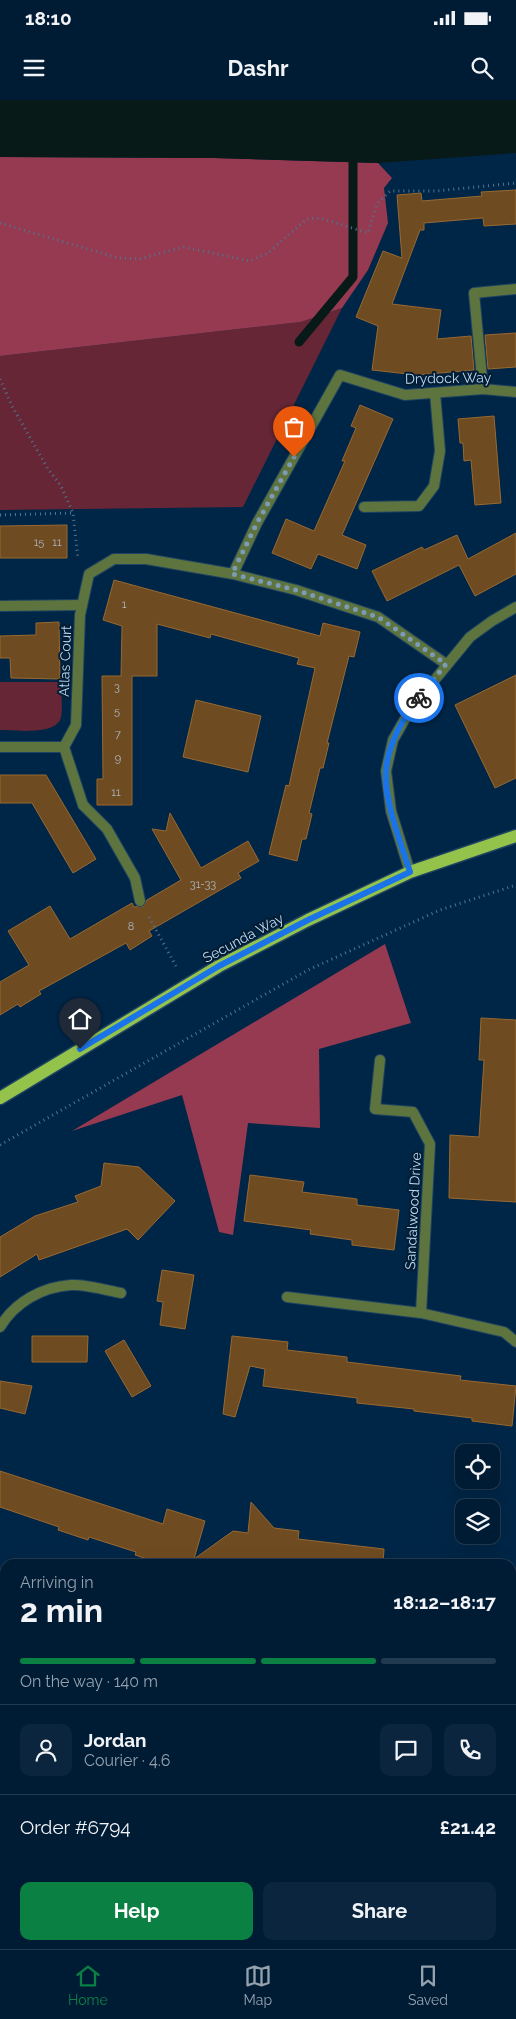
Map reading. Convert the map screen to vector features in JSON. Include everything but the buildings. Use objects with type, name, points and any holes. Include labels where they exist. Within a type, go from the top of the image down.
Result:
[{"type":"main road","name":"Secunda Way","points":[[0,1098],[219,966],[308,920],[410,872],[516,836]]},
{"type":"street","points":[[483,389],[474,293],[516,289]]},
{"type":"street","name":"Drydock Way","points":[[232,574],[257,523],[340,375],[405,395],[483,389],[516,392]]},
{"type":"street","points":[[364,507],[419,506],[434,486],[440,451],[435,393]]},
{"type":"street","points":[[89,574],[114,559],[146,559],[232,574],[296,590],[378,617],[446,664]]},
{"type":"street","name":"Atlas Court","points":[[64,747],[76,725],[82,606],[89,574]]},
{"type":"street","points":[[0,606],[82,606]]},
{"type":"street","points":[[410,872],[391,811],[386,771],[393,740],[410,710],[470,637],[516,607]]},
{"type":"street","points":[[0,747],[64,747],[83,805],[107,829],[135,878],[140,901]]},
{"type":"street","name":"Sandalwood Drive","points":[[380,1060],[375,1109],[413,1112],[430,1144],[421,1314]]},
{"type":"street","points":[[0,1327],[8,1314],[36,1293],[72,1285],[121,1293]]},
{"type":"street","points":[[287,1297],[421,1314],[504,1332],[516,1342]]},
{"type":"path","points":[[0,223],[118,258],[139,259],[184,247],[250,261],[268,253],[307,220],[320,218],[368,233],[376,204],[390,191],[436,191],[516,183]]},
{"type":"path","points":[[0,379],[12,406],[48,468],[61,486],[73,513],[78,560],[89,574]]},
{"type":"path","points":[[0,514],[73,513]]},
{"type":"path","points":[[0,1145],[308,970],[440,910],[516,885]]},
{"type":"path","points":[[160,936],[186,986]]},
{"type":"shaded area","points":[[0,100],[516,100],[516,153],[378,163],[214,158],[0,157]]},
{"type":"shaded area","points":[[0,157],[214,158],[378,163],[392,178],[384,188],[388,223],[368,270],[342,308],[301,322],[0,356]]},
{"type":"shaded area","points":[[342,308],[243,507],[0,510],[0,356],[301,322]]},
{"type":"shaded area","points":[[0,682],[61,682],[62,713],[58,723],[52,727],[35,731],[0,730]]},
{"type":"shaded area","points":[[385,944],[411,1023],[319,1049],[320,1128],[248,1123],[233,1235],[219,1232],[182,1095],[72,1131]]},
{"type":"waterway","points":[[299,342],[353,277],[353,153]]},
{"type":"way so far","points":[[294,457],[257,523],[232,574],[296,590],[378,617],[446,664],[419,698]]},
{"type":"route","points":[[80,1049],[219,966],[308,920],[410,872],[391,811],[386,771],[393,740],[419,698]]}]
